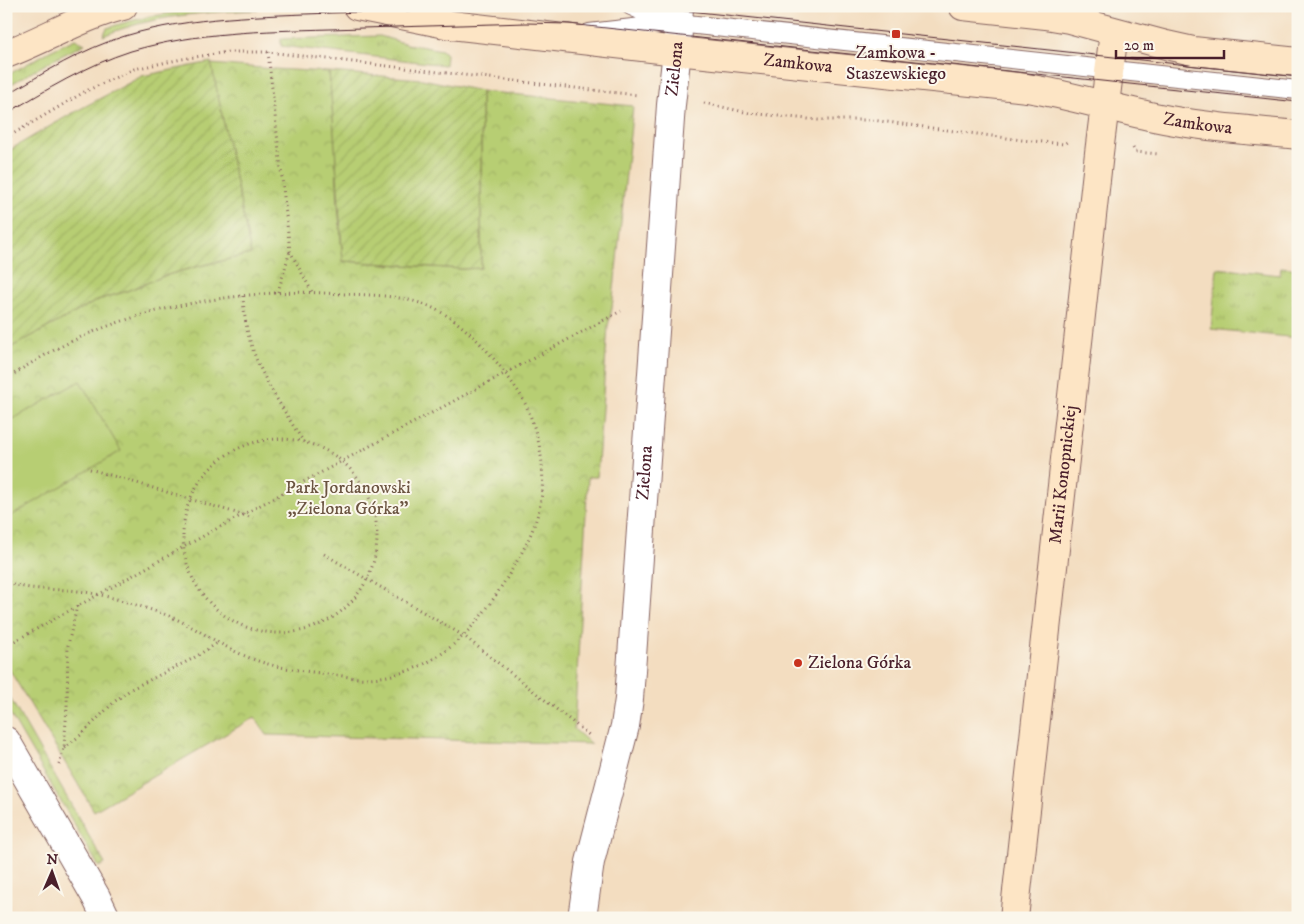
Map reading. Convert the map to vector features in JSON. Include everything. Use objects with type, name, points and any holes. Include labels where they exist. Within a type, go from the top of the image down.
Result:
[{"type":"street","points":[[6,54],[30,45],[62,28],[123,6]]},
{"type":"street","name":"Zamkowa","points":[[358,6],[451,25],[1027,88],[1185,123],[1298,135]]},
{"type":"street","points":[[963,6],[1069,19],[1166,46],[1193,51],[1298,62]]},
{"type":"street","name":"Zielona","points":[[582,918],[590,862],[625,726],[629,699],[670,113],[679,15]]},
{"type":"street","name":"Marii Konopnickiej","points":[[1014,918],[1114,32]]},
{"type":"street","points":[[6,741],[96,897],[106,918]]},
{"type":"lane","points":[[631,6],[653,16],[679,15],[1109,70],[1298,90]]},
{"type":"lane","points":[[535,35],[568,35],[653,24],[679,15]]},
{"type":"path","points":[[6,138],[86,91],[134,69],[228,52],[268,52],[645,95]]},
{"type":"path","points":[[268,52],[290,251],[312,292]]},
{"type":"path","points":[[703,103],[749,113],[818,120],[872,120],[1064,144]]},
{"type":"path","points":[[278,292],[290,251]]},
{"type":"path","points":[[6,379],[45,354],[87,334],[129,319],[178,306],[278,292],[386,296],[414,301],[439,311],[459,324],[505,373],[524,401],[534,426],[543,474],[542,497],[538,518],[524,550],[476,624],[442,654],[416,668],[391,676],[364,678],[275,666],[251,658],[187,624],[163,614],[97,594],[32,589],[6,581]]},
{"type":"path","points":[[243,296],[248,336],[257,362],[269,386],[304,442]]},
{"type":"path","points":[[6,646],[97,594],[621,311]]},
{"type":"path","points":[[271,439],[291,439],[304,442],[328,452],[342,461],[358,478],[368,496],[377,534],[376,551],[372,567],[357,594],[344,608],[310,627],[288,633],[266,632],[246,628],[213,607],[201,594],[191,578],[184,547],[185,515],[198,484],[213,466],[231,452],[251,443],[271,439]]},
{"type":"path","points":[[90,470],[253,518]]},
{"type":"path","points":[[324,554],[464,636],[591,736]]},
{"type":"path","points":[[56,771],[64,748],[68,645],[78,606]]},
{"type":"path","points":[[64,748],[82,734],[130,689],[192,659],[219,642]]},
{"type":"green space","points":[[227,8],[258,10],[219,12],[160,19],[141,23],[103,36],[107,28],[137,19],[181,12]]},
{"type":"green space","points":[[380,36],[407,44],[442,50],[446,54],[445,65],[281,46],[281,39]]},
{"type":"green space","points":[[75,39],[85,44],[6,87],[6,76]]},
{"type":"green space","points":[[211,62],[251,254],[164,276],[124,292],[100,299],[6,350],[6,152],[142,76]]},
{"type":"green space","name":"Park Jordanowski „Zielona Górka”","points":[[211,64],[329,72],[343,261],[462,269],[481,268],[481,91],[633,106],[612,308],[608,326],[597,477],[588,477],[574,729],[591,744],[267,735],[255,717],[94,811],[6,664],[6,350],[100,299],[124,292],[164,276],[251,254]]},
{"type":"green space","points":[[329,72],[422,79],[481,91],[481,268],[462,269],[343,261]]},
{"type":"green space","points":[[1281,267],[1298,269],[1298,338],[1211,329],[1217,268],[1280,275]]},
{"type":"green space","points":[[80,381],[121,451],[6,519],[6,423]]},
{"type":"green space","points":[[6,691],[105,864],[99,867],[6,707]]},
{"type":"tram line","points":[[6,95],[64,62],[109,41],[150,29],[176,24],[227,18],[279,15],[566,6]]},
{"type":"tram line","points":[[626,6],[689,11],[1298,77]]},
{"type":"tram line","points":[[6,114],[52,87],[99,63],[131,51],[180,40],[205,36],[280,31],[526,23],[569,24],[1298,102]]},
{"type":"place","name":"Zamkowa - Staszewskiego","points":[[896,34]]},
{"type":"place","name":"Zielona Górka","points":[[798,663]]}]
